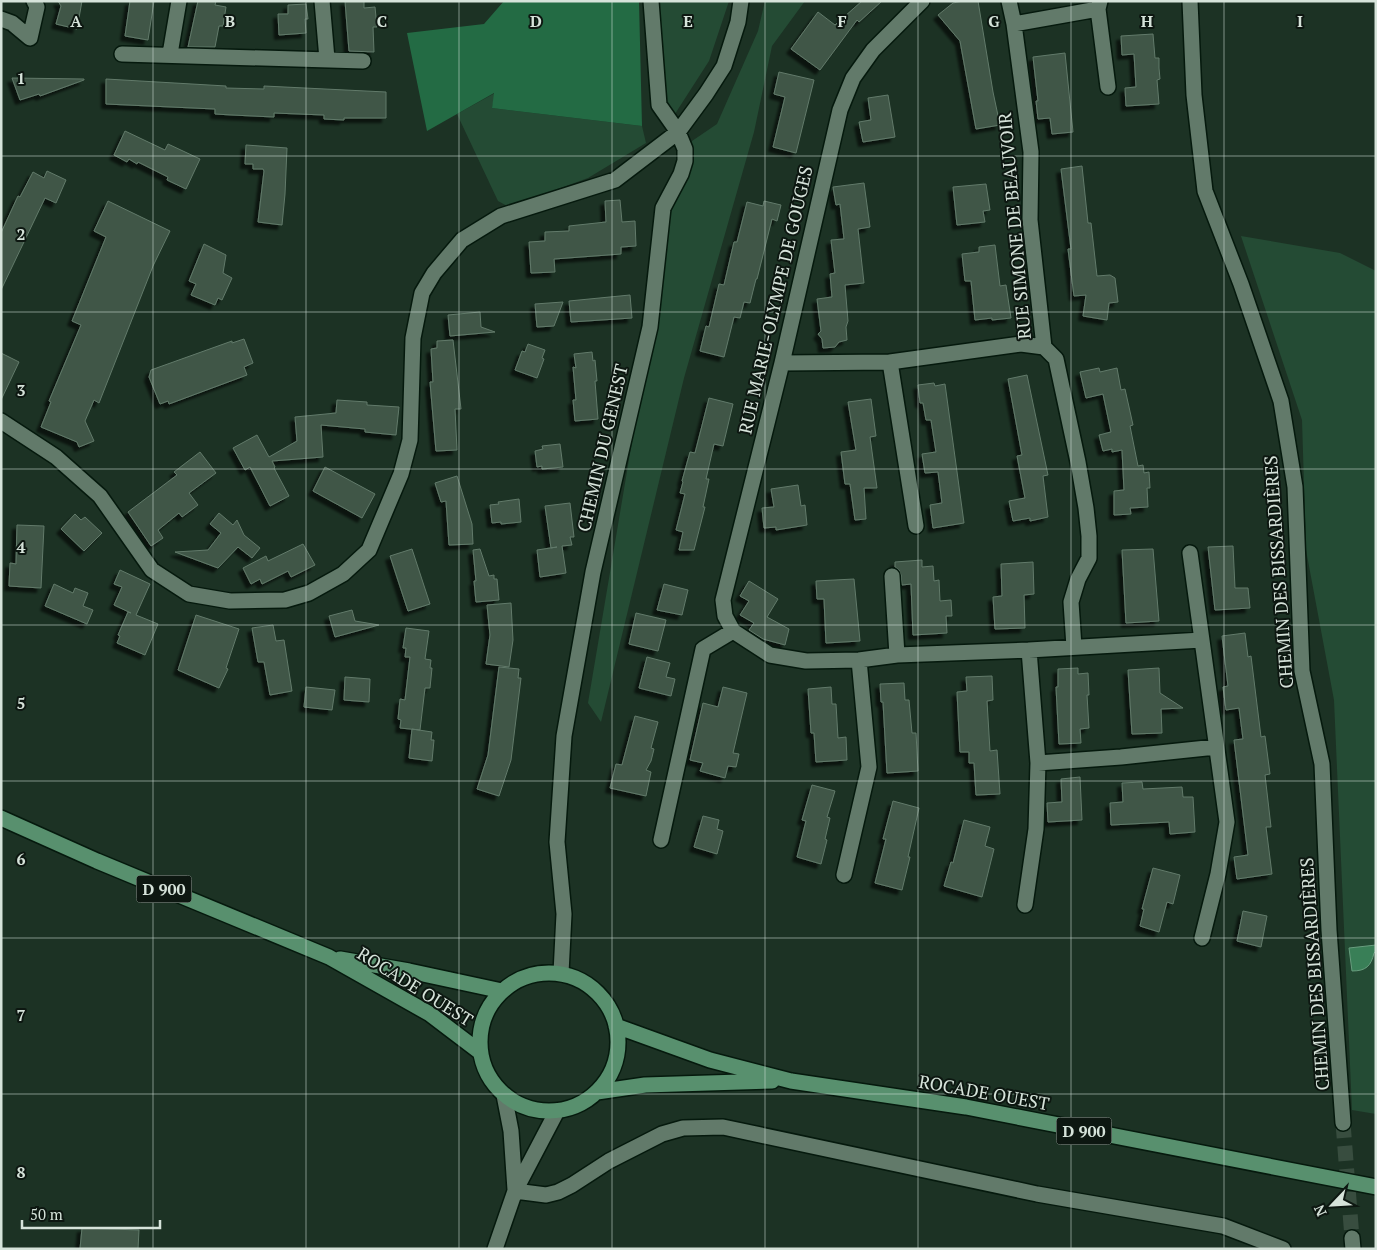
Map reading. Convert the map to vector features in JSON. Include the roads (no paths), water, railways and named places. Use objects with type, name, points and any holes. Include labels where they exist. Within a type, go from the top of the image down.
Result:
[{"type":"main road","name":"ROCADE OUEST","points":[[1,818],[97,861],[329,957],[430,1014],[480,1052]]},
{"type":"main road","name":"ROCADE OUEST","points":[[329,957],[502,990]]},
{"type":"main road","points":[[540,973],[561,973],[580,980],[596,991],[609,1007],[616,1026],[618,1050],[611,1073],[597,1092],[579,1105],[557,1111],[538,1111],[520,1105],[504,1095],[492,1083],[484,1068],[480,1052],[480,1029],[488,1008],[502,990],[519,978],[540,973]]},
{"type":"main road","name":"ROCADE OUEST","points":[[616,1026],[710,1060],[791,1081],[966,1108],[1376,1188]]},
{"type":"main road","name":"ROCADE OUEST","points":[[597,1092],[645,1085],[791,1081]]},
{"type":"street","points":[[1,19],[12,23],[30,38],[37,7],[34,1]]},
{"type":"street","points":[[170,54],[180,1]]},
{"type":"street","points":[[322,1],[327,59]]},
{"type":"street","name":"CHEMIN DU GENEST","points":[[561,973],[564,914],[557,842],[564,736],[593,572],[650,327],[663,208],[681,174],[685,161],[685,149],[678,132],[659,105],[651,1]]},
{"type":"street","points":[[1,421],[56,456],[100,496],[152,570],[189,594],[230,601],[285,600],[309,593],[343,574],[369,550],[401,474],[410,440],[413,338],[422,294],[434,274],[462,240],[501,216],[615,180],[678,132],[724,66],[738,22],[741,1]]},
{"type":"street","name":"RUE MARIE-OLYMPE DE GOUGES","points":[[733,631],[725,616],[723,600],[782,364],[840,110],[853,78],[873,50],[922,1]]},
{"type":"street","name":"RUE SIMONE DE BEAUVOIR","points":[[1010,1],[1031,152],[1030,220],[1044,347],[1056,359],[1086,508],[1089,558],[1078,579],[1071,602],[1074,647]]},
{"type":"street","name":"CHEMIN DES BISSARDIÈRES","points":[[1190,1],[1194,95],[1205,192],[1241,284],[1281,401],[1295,487],[1302,671],[1322,764],[1329,930],[1343,1123]]},
{"type":"street","points":[[1014,24],[1099,5],[1108,87]]},
{"type":"street","points":[[122,54],[363,61]]},
{"type":"street","points":[[782,364],[890,362],[1021,344],[1044,347]]},
{"type":"street","points":[[890,362],[916,526]]},
{"type":"street","points":[[1190,553],[1226,822],[1218,874],[1202,938]]},
{"type":"street","points":[[892,576],[897,655]]},
{"type":"street","points":[[661,840],[703,649],[733,631],[770,655],[806,661],[859,660],[897,655],[1202,640]]},
{"type":"street","points":[[1025,905],[1036,829],[1038,763],[1029,650]]},
{"type":"street","points":[[844,875],[869,767],[859,660]]},
{"type":"street","points":[[1038,763],[1216,747]]},
{"type":"street","points":[[504,1095],[511,1131],[515,1191]]},
{"type":"street","points":[[496,1249],[515,1191],[557,1111]]},
{"type":"street","points":[[515,1191],[546,1195],[558,1192],[609,1161],[662,1134],[684,1128],[723,1127],[1037,1194],[1223,1226],[1283,1249]]},
{"type":"tunnel","points":[[1343,1123],[1352,1238]]}]
